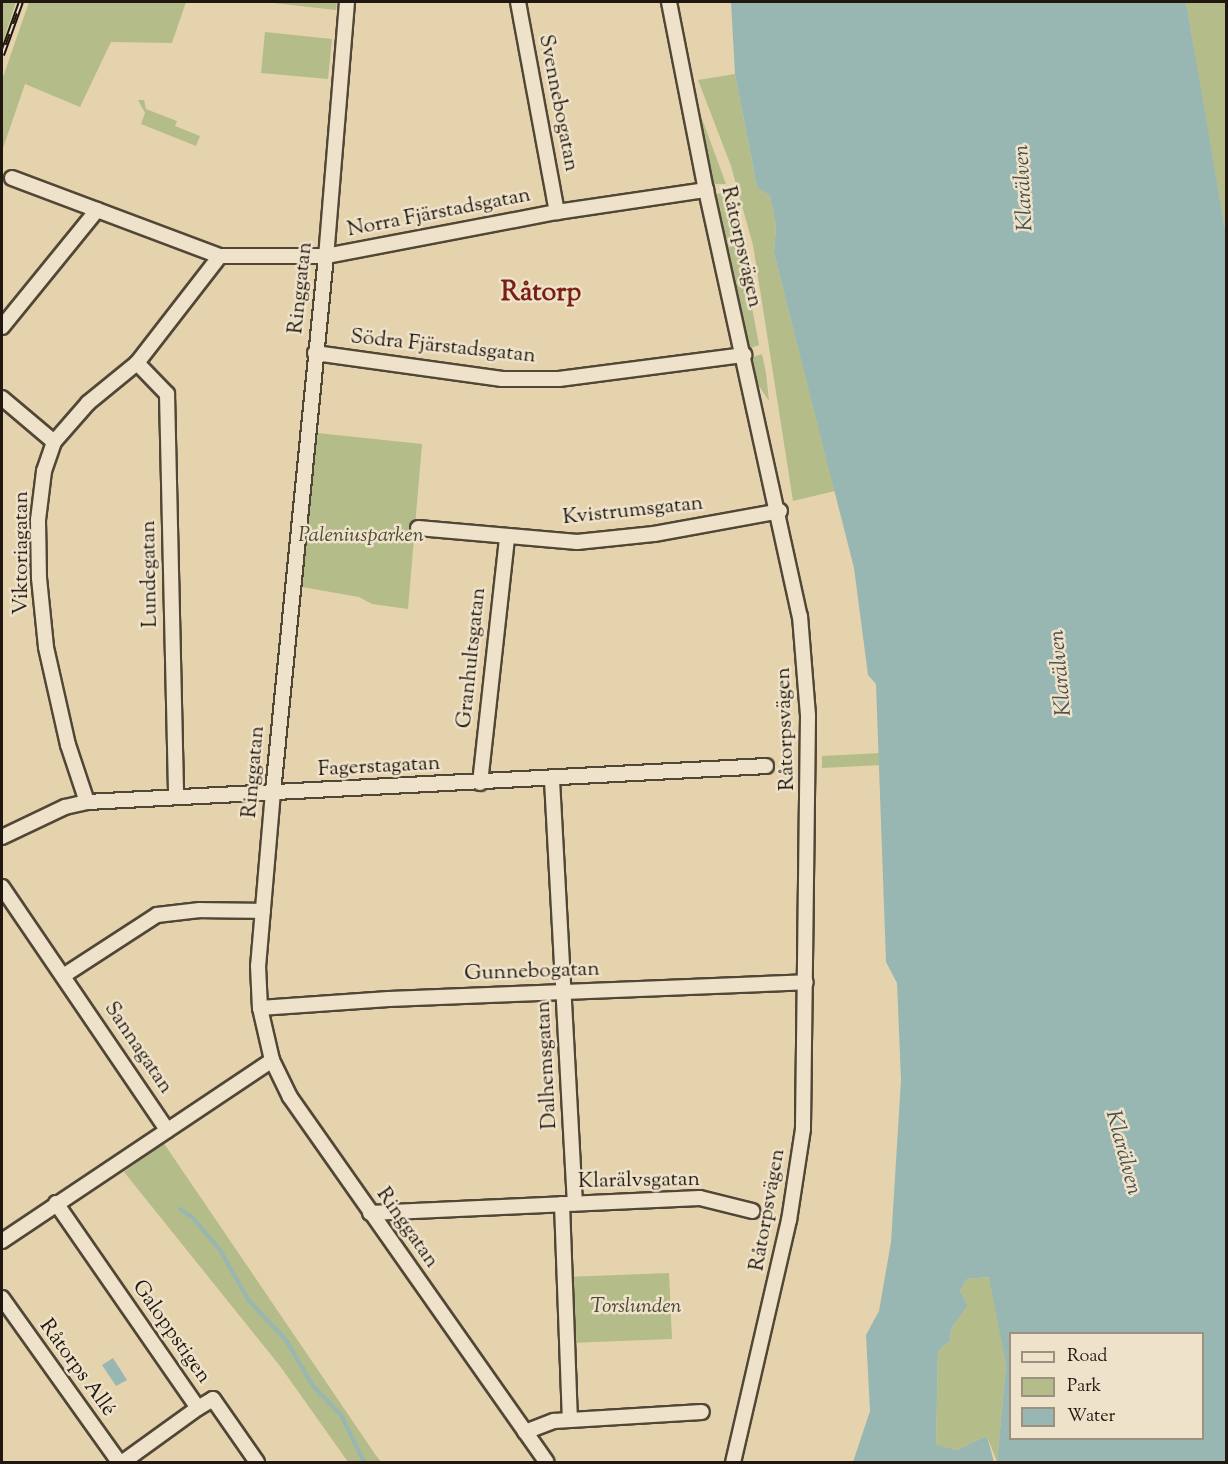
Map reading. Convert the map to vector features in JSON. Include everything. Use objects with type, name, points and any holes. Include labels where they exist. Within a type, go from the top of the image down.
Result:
[{"type":"street","name":"Ringgatan","points":[[347,2],[326,256],[273,792],[258,966],[260,1008],[272,1060],[306,1123],[547,1462]]},
{"type":"street","name":"Svennebogatan","points":[[518,2],[557,212]]},
{"type":"street","name":"Råtorpsvägen","points":[[669,2],[706,190],[780,512],[800,616],[807,687],[806,1058],[798,1173],[733,1462]]},
{"type":"street","name":"Norra Fjärstadsgatan","points":[[12,178],[220,256],[326,256],[557,212],[706,190]]},
{"type":"street","points":[[2,327],[97,210]]},
{"type":"street","name":"Viktoriagatan","points":[[87,802],[68,745],[46,647],[41,601],[38,520],[44,471],[54,442],[88,403],[137,363],[220,256]]},
{"type":"street","name":"Södra Fjärstadsgatan","points":[[315,353],[502,379],[559,380],[744,355]]},
{"type":"street","name":"Lundegatan","points":[[137,363],[167,394],[176,797]]},
{"type":"street","points":[[2,398],[54,442]]},
{"type":"street","name":"Kvistrumsgatan","points":[[418,528],[577,542],[654,534],[780,512]]},
{"type":"street","name":"Granhultsgatan","points":[[480,783],[507,537]]},
{"type":"street","name":"Fagerstagatan","points":[[2,837],[65,807],[87,802],[552,780],[766,766]]},
{"type":"street","name":"Dalhemsgatan","points":[[552,780],[564,991],[568,1204]]},
{"type":"street","name":"Sannagatan","points":[[2,886],[167,1130],[272,1060]]},
{"type":"street","points":[[63,976],[157,915],[200,910],[263,911]]},
{"type":"street","name":"Gunnebogatan","points":[[260,1008],[564,991],[806,982]]},
{"type":"street","points":[[2,1241],[167,1130]]},
{"type":"street","name":"Klarälvsgatan","points":[[370,1213],[700,1198],[752,1211]]},
{"type":"street","name":"Galoppstigen","points":[[56,1203],[198,1407],[213,1399],[257,1462]]},
{"type":"street","name":"Klarälvsgatan","points":[[568,1204],[565,1310],[570,1420]]},
{"type":"street","name":"Råtorps Allé","points":[[2,1298],[121,1462]]},
{"type":"street","points":[[121,1462],[198,1407]]},
{"type":"street","points":[[525,1432],[543,1423],[702,1412]]},
{"type":"green space","points":[[2,2],[16,2],[2,45]]},
{"type":"green space","points":[[29,2],[186,2],[172,43],[111,42],[80,107],[25,84],[2,151],[2,80]]},
{"type":"green space","points":[[264,2],[337,2],[336,10]]},
{"type":"green space","points":[[1186,2],[1226,2],[1226,235],[1203,104]]},
{"type":"green space","points":[[265,32],[332,39],[328,79],[261,73]]},
{"type":"green space","points":[[735,74],[757,187],[770,196],[776,226],[774,253],[835,491],[793,501],[753,245],[731,166],[698,80]]},
{"type":"green space","points":[[693,94],[726,184],[711,184]]},
{"type":"green space","points":[[138,100],[144,100],[146,109],[177,121],[175,126],[200,136],[196,146],[141,124],[145,113]]},
{"type":"green space","points":[[730,191],[759,345],[748,349],[713,195]]},
{"type":"green space","points":[[762,354],[769,401],[755,380],[751,358]]},
{"type":"green space","name":"Paleniusparken","points":[[317,433],[422,444],[408,609],[372,604],[359,597],[302,587]]},
{"type":"green space","points":[[882,753],[882,765],[822,768],[822,756]]},
{"type":"green space","points":[[163,1142],[381,1462],[348,1462],[280,1366],[124,1172]]},
{"type":"green space","name":"Torslunden","points":[[669,1273],[672,1339],[569,1343],[566,1277]]},
{"type":"green space","points":[[990,1277],[1006,1365],[997,1462],[987,1436],[956,1450],[936,1446],[938,1351],[950,1341],[951,1329],[968,1305],[960,1291],[967,1279]]},
{"type":"water","name":"Klarälven","points":[[731,2],[1186,2],[1226,235],[1226,1462],[997,1462],[1006,1365],[989,1277],[967,1279],[960,1291],[968,1305],[951,1329],[950,1341],[938,1351],[936,1445],[956,1450],[987,1436],[994,1462],[853,1462],[870,1411],[866,1335],[879,1311],[891,1242],[901,1080],[897,983],[886,962],[876,684],[868,675],[854,568],[774,253],[776,226],[770,196],[757,187],[735,74]]},
{"type":"water","points":[[113,1358],[127,1380],[116,1386],[102,1365]]},
{"type":"waterway","points":[[180,1209],[192,1217],[220,1250],[249,1301],[286,1340],[313,1386],[341,1415],[364,1462]]},
{"type":"railway","points":[[2,55],[21,2]]},
{"type":"district","name":"Råtorp","points":[[541,294]]}]
